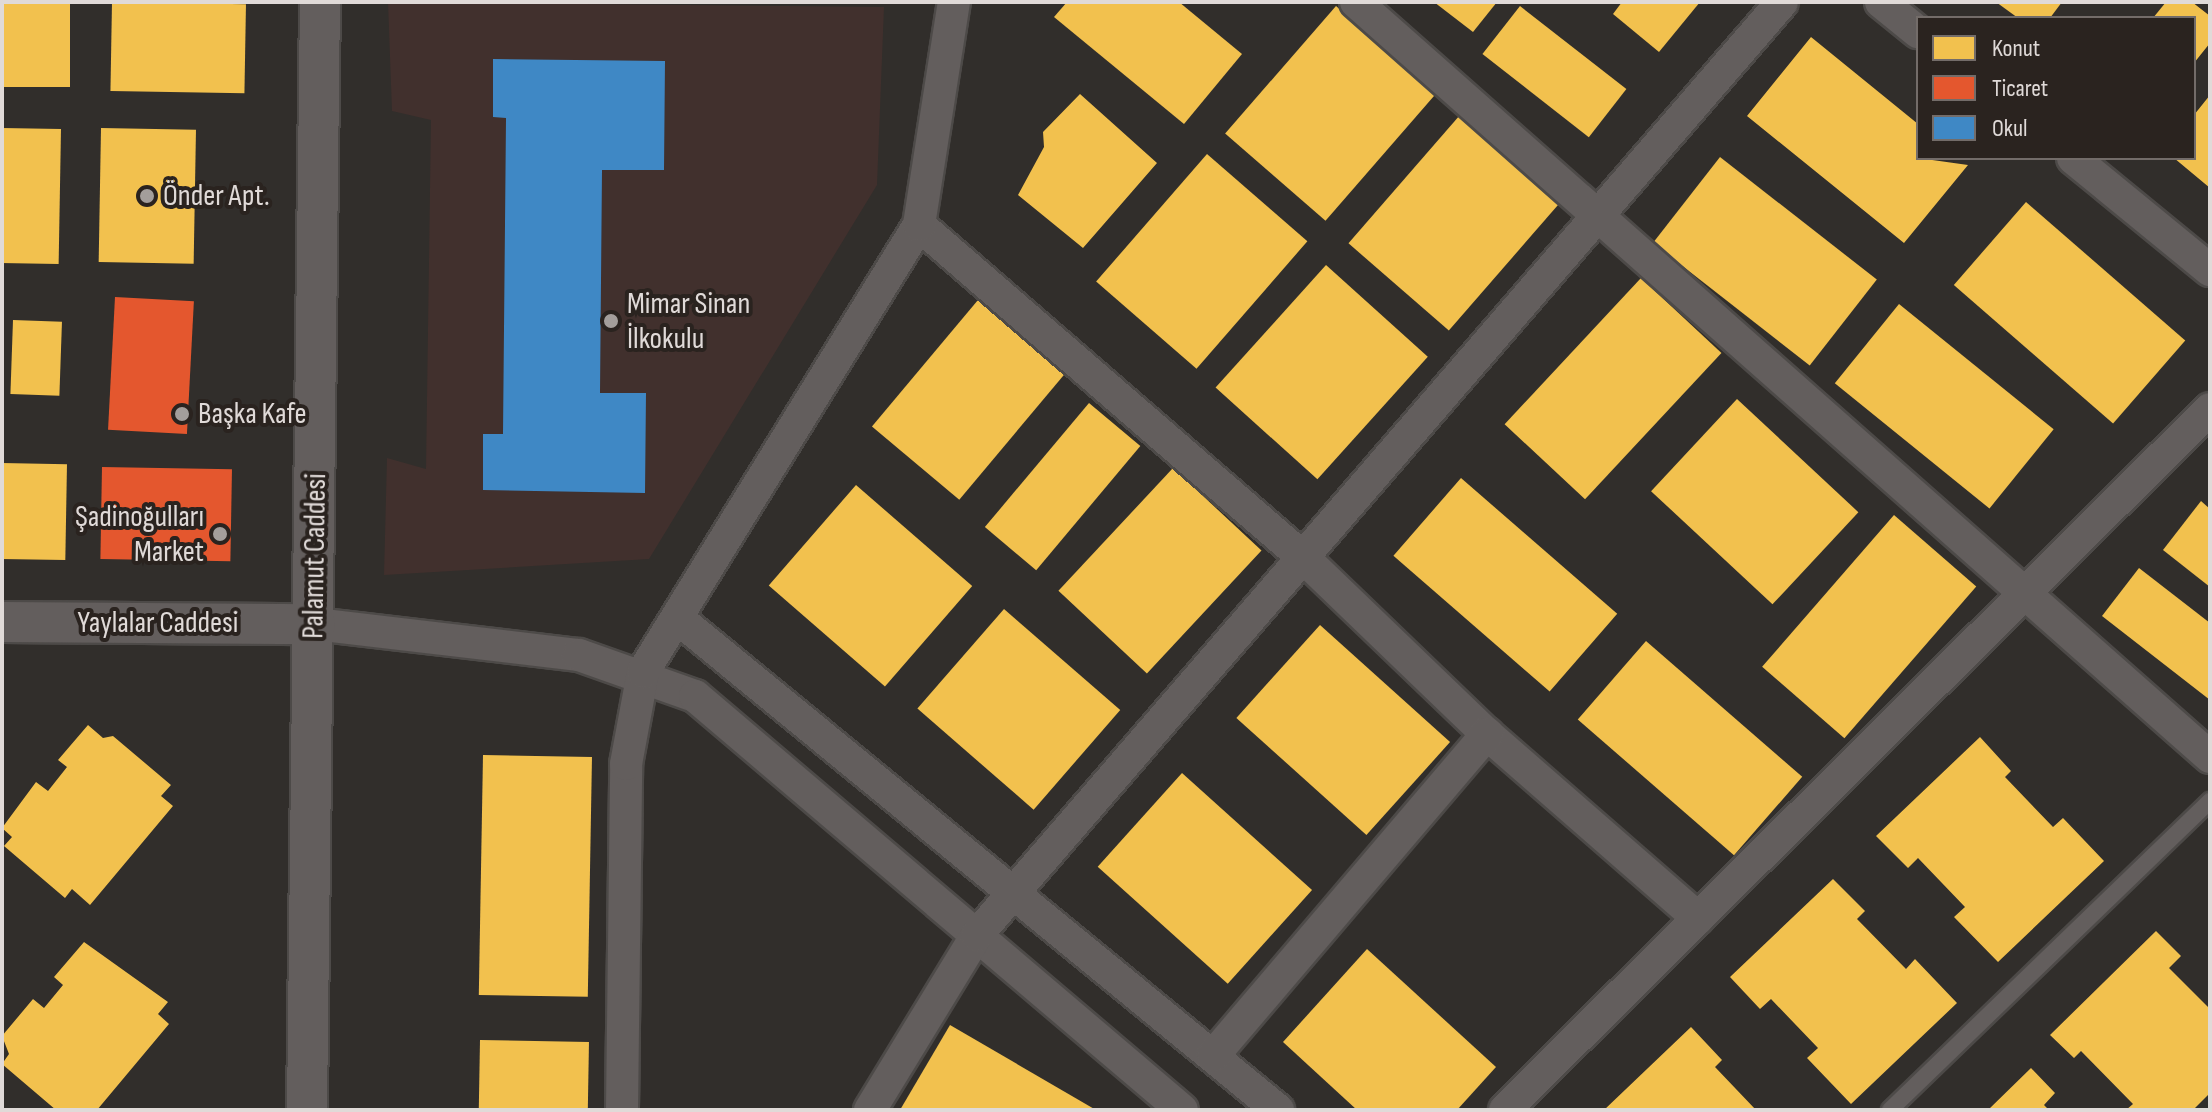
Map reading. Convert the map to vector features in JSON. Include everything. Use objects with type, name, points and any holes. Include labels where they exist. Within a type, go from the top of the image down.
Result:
[{"type":"street","name":"Palamut Caddesi","points":[[307,1110],[320,2]]},
{"type":"street","points":[[622,1110],[626,764],[643,672],[681,621],[919,225],[954,2]]},
{"type":"street","points":[[1356,2],[2027,590],[2210,757]]},
{"type":"street","points":[[870,1110],[977,935],[1307,561],[1782,2]]},
{"type":"street","points":[[1881,2],[1916,30]]},
{"type":"street","points":[[2075,160],[2210,270]]},
{"type":"street","points":[[919,225],[1307,561],[1487,734],[1698,918]]},
{"type":"street","points":[[1505,1110],[2210,409]]},
{"type":"street","points":[[681,621],[1016,889],[1278,1110]]},
{"type":"street","name":"Yaylalar Caddesi","points":[[2,622],[315,624]]},
{"type":"street","points":[[315,624],[579,655],[643,672],[695,696],[1182,1110]]},
{"type":"street","points":[[1213,1056],[1487,734]]},
{"type":"lane","points":[[1890,1110],[2210,801]]},
{"type":"shaded area","name":"Mimar Sinan İlkokulu","points":[[388,2],[884,7],[877,185],[649,559],[384,575],[387,458],[426,469],[431,120],[392,111]]},
{"type":"building: Konut","points":[[2,2],[70,2],[70,87],[2,87]]},
{"type":"building: Konut","points":[[112,2],[246,4],[244,93],[110,91]]},
{"type":"building: Konut","points":[[1067,2],[1179,2],[1242,54],[1184,124],[1054,17]]},
{"type":"building: Konut","points":[[1434,2],[1497,2],[1473,32]]},
{"type":"building: Konut","points":[[1622,2],[1700,2],[1659,52],[1613,14]]},
{"type":"building: Konut","points":[[1996,2],[2062,2],[2052,16],[2015,16]]},
{"type":"building: Konut","points":[[2166,2],[2192,2],[2210,16],[2210,43],[2196,60],[2196,16],[2155,16]]},
{"type":"building: Konut","points":[[1336,6],[1436,93],[1326,221],[1225,134]]},
{"type":"building: Konut","points":[[1520,6],[1626,89],[1589,137],[1482,54]]},
{"type":"building: Konut","points":[[1811,37],[1916,122],[1916,160],[1968,165],[1904,243],[1747,116]]},
{"type":"building: Konut","points":[[1080,94],[1157,163],[1083,248],[1018,195],[1044,147],[1043,132]]},
{"type":"building: Konut","points":[[2210,95],[2210,188],[2176,160],[2196,160],[2196,112]]},
{"type":"building: Konut","points":[[1460,115],[1560,202],[1449,331],[1348,243]]},
{"type":"building: Konut","points":[[2,128],[61,129],[59,264],[2,263]]},
{"type":"building: Konut","name":"Önder Apt.","points":[[101,128],[196,130],[194,264],[99,262]]},
{"type":"building: Konut","points":[[1207,154],[1307,241],[1197,369],[1096,282]]},
{"type":"building: Konut","points":[[1720,157],[1877,280],[1810,365],[1653,243]]},
{"type":"building: Konut","points":[[2026,202],[2185,340],[2113,423],[1954,285]]},
{"type":"building: Konut","points":[[1326,265],[1428,357],[1317,479],[1216,388]]},
{"type":"building: Konut","points":[[1641,278],[1721,353],[1585,499],[1505,424]]},
{"type":"building: Konut","points":[[978,300],[1065,373],[959,500],[872,426]]},
{"type":"building: Konut","points":[[1899,304],[2054,429],[1989,509],[1835,383]]},
{"type":"building: Konut","points":[[13,320],[62,322],[59,396],[10,394]]},
{"type":"building: Konut","points":[[1737,399],[1858,512],[1772,604],[1651,491]]},
{"type":"building: Konut","points":[[1089,403],[1140,446],[1036,570],[985,527]]},
{"type":"building: Konut","points":[[2,463],[67,464],[65,560],[2,559]]},
{"type":"building: Konut","points":[[1173,468],[1261,551],[1147,673],[1058,591]]},
{"type":"building: Konut","points":[[1461,478],[1617,614],[1550,692],[1393,556]]},
{"type":"building: Konut","points":[[856,485],[972,586],[885,686],[769,585]]},
{"type":"building: Konut","points":[[2201,501],[2210,509],[2210,587],[2163,550]]},
{"type":"building: Konut","points":[[1894,515],[1976,587],[1844,738],[1762,667]]},
{"type":"building: Konut","points":[[2139,568],[2210,623],[2210,700],[2102,616]]},
{"type":"building: Konut","points":[[1004,609],[1120,710],[1034,810],[917,709]]},
{"type":"building: Konut","points":[[1320,625],[1450,742],[1366,835],[1236,718]]},
{"type":"building: Konut","points":[[1646,641],[1802,777],[1734,855],[1578,719]]},
{"type":"building: Konut","points":[[88,725],[103,738],[113,736],[171,785],[161,796],[173,806],[90,905],[72,889],[65,898],[4,846],[12,837],[2,828],[36,782],[48,791],[67,767],[58,760]]},
{"type":"building: Konut","points":[[1980,737],[2011,771],[2005,777],[2053,827],[2063,818],[2104,861],[1998,962],[1954,917],[1965,907],[1918,858],[1908,868],[1876,836]]},
{"type":"building: Konut","points":[[483,755],[592,757],[588,997],[479,995]]},
{"type":"building: Konut","points":[[1182,773],[1312,890],[1228,984],[1098,867]]},
{"type":"building: Konut","points":[[1833,879],[1865,911],[1857,919],[1906,969],[1915,959],[1957,1003],[1851,1104],[1807,1058],[1818,1048],[1771,999],[1760,1009],[1730,977]]},
{"type":"building: Konut","points":[[2156,931],[2181,956],[2169,968],[2210,1009],[2210,1093],[2193,1110],[2126,1110],[2133,1104],[2081,1051],[2074,1058],[2050,1035]]},
{"type":"building: Konut","points":[[84,942],[168,1002],[158,1014],[169,1024],[97,1110],[56,1110],[2,1064],[9,1054],[2,1036],[33,999],[44,1008],[63,985],[54,977]]},
{"type":"building: Konut","points":[[1367,949],[1496,1067],[1457,1110],[1357,1110],[1283,1042]]},
{"type":"building: Konut","points":[[950,1025],[1096,1110],[900,1110]]},
{"type":"building: Konut","points":[[1691,1027],[1722,1060],[1715,1067],[1756,1110],[1604,1110]]},
{"type":"building: Konut","points":[[480,1040],[589,1042],[588,1110],[479,1110]]},
{"type":"building: Konut","points":[[2031,1068],[2055,1093],[2044,1105],[2049,1110],[1988,1110]]},
{"type":"building: Ticaret","points":[[115,297],[194,301],[187,434],[108,430]]},
{"type":"building: Ticaret","points":[[102,467],[232,469],[230,561],[100,559]]},
{"type":"building: Okul","points":[[493,59],[665,61],[664,170],[602,170],[600,393],[646,393],[645,493],[483,490],[483,434],[503,434],[506,118],[493,117]]},
{"type":"place","name":"Önder Apt.","points":[[147,196]]},
{"type":"place","name":"Mimar Sinan İlkokulu","points":[[611,321]]},
{"type":"place","name":"Başka Kafe","points":[[182,414]]},
{"type":"place","name":"Şadinoğulları Market","points":[[220,534]]}]
